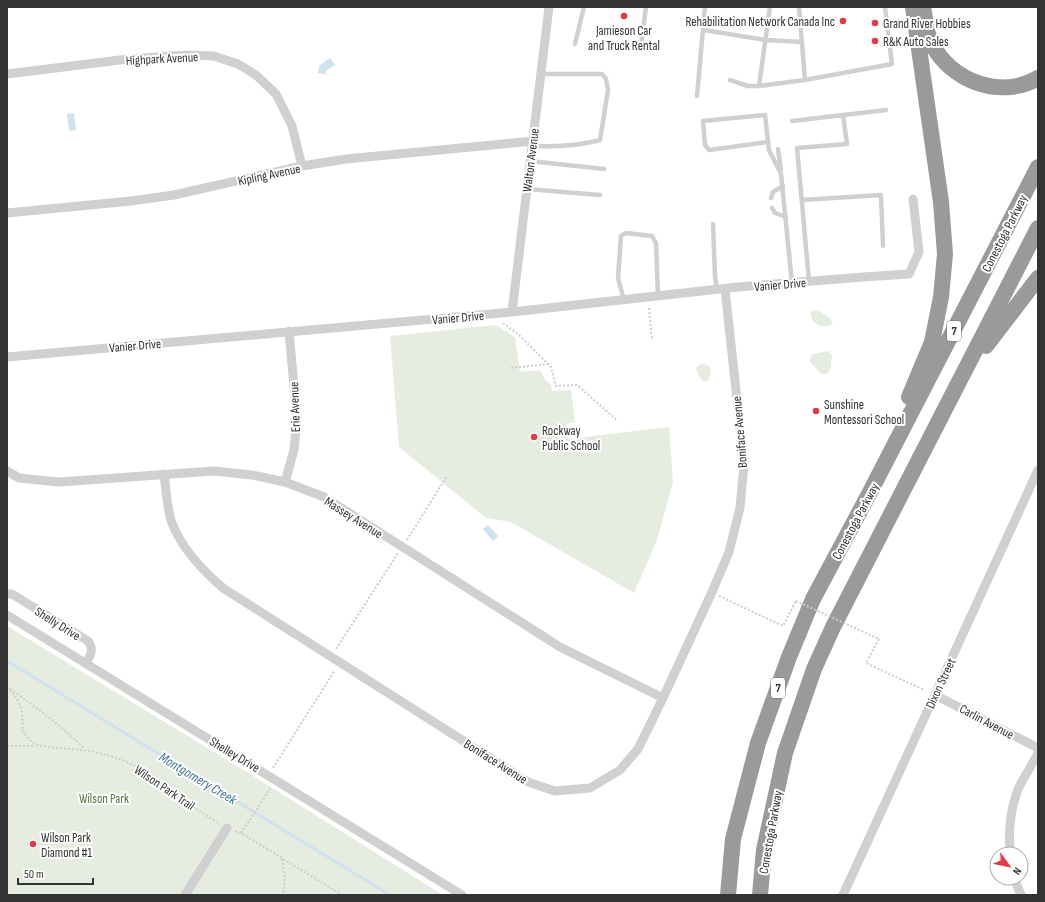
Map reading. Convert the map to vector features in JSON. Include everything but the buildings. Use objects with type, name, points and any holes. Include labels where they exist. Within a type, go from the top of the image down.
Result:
[{"type":"highway","points":[[869,494],[932,342],[941,297],[945,254],[941,202],[913,7]]},
{"type":"highway","points":[[923,7],[931,43],[941,58],[955,71],[968,80],[983,85],[1000,88],[1020,86],[1038,78]]},
{"type":"highway","name":"Conestoga Parkway","points":[[728,895],[733,840],[758,743],[789,657],[813,599],[1038,167]]},
{"type":"highway","name":"Conestoga Parkway","points":[[760,895],[764,850],[785,753],[814,669],[833,626],[1038,228]]},
{"type":"highway","points":[[959,380],[1038,278]]},
{"type":"street","name":"Walton Avenue","points":[[512,312],[549,7]]},
{"type":"street","name":"Highpark Avenue","points":[[7,74],[128,59],[187,55],[214,56],[238,64],[256,75],[276,94],[292,126],[302,166]]},
{"type":"street","name":"Kipling Avenue","points":[[7,213],[131,201],[174,195],[302,166],[346,159],[533,143]]},
{"type":"street","name":"Vanier Drive","points":[[7,357],[512,312],[721,289],[909,274],[919,252],[913,199]]},
{"type":"street","name":"Boniface Avenue","points":[[164,474],[172,522],[192,557],[206,573],[223,588],[528,782],[555,791],[590,788],[620,770],[638,749],[664,698],[729,552],[740,508],[744,464],[721,289]]},
{"type":"street","name":"Erie Avenue","points":[[285,482],[294,450],[297,420],[289,331]]},
{"type":"street","name":"Dixon Street","points":[[843,895],[1038,470]]},
{"type":"street","name":"Massey Avenue","points":[[7,471],[20,478],[59,482],[214,471],[252,475],[285,482],[324,497],[560,647],[664,698]]},
{"type":"street","name":"Shelly Drive","points":[[7,594],[12,594],[88,641],[92,651],[86,663]]},
{"type":"street","name":"Shelley Drive","points":[[7,615],[462,895]]},
{"type":"street","name":"Carlin Avenue","points":[[935,695],[1038,748]]},
{"type":"street","points":[[1010,846],[1011,814],[1018,789],[1038,753]]},
{"type":"street","points":[[185,895],[227,828]]},
{"type":"lane","points":[[575,44],[584,7]]},
{"type":"lane","points":[[641,46],[646,7]]},
{"type":"lane","points":[[697,96],[705,7]]},
{"type":"lane","points":[[759,86],[770,7]]},
{"type":"lane","points":[[799,7],[805,80]]},
{"type":"lane","points":[[730,80],[748,86],[759,86],[805,80],[892,64],[885,7]]},
{"type":"lane","points":[[800,23],[834,19]]},
{"type":"lane","points":[[704,30],[766,40],[802,42]]},
{"type":"lane","points":[[533,143],[559,146],[589,143],[600,140],[608,90],[606,79],[602,74],[541,74]]},
{"type":"lane","points":[[792,121],[886,110]]},
{"type":"lane","points":[[767,142],[709,150],[705,145],[703,121],[765,115],[769,150],[781,174]]},
{"type":"lane","points":[[810,281],[797,148],[847,144],[843,115]]},
{"type":"lane","points":[[778,149],[792,283]]},
{"type":"lane","points":[[530,161],[604,169]]},
{"type":"lane","points":[[771,198],[773,192],[783,186]]},
{"type":"lane","points":[[527,189],[600,195]]},
{"type":"lane","points":[[802,200],[881,195],[883,246]]},
{"type":"lane","points":[[772,208],[775,213],[786,217]]},
{"type":"lane","points":[[713,224],[715,277],[721,289]]},
{"type":"lane","points":[[624,300],[618,278],[621,236],[626,233],[652,236],[656,242],[658,296]]},
{"type":"path","points":[[650,308],[652,340]]},
{"type":"path","points":[[503,323],[520,336],[551,367],[556,386],[577,385],[617,420]]},
{"type":"path","points":[[512,368],[548,364]]},
{"type":"path","points":[[406,541],[447,476]]},
{"type":"path","points":[[335,651],[399,552]]},
{"type":"path","points":[[712,592],[783,626],[796,601],[879,640],[866,663],[924,690]]},
{"type":"path","points":[[272,770],[336,667]]},
{"type":"path","points":[[7,687],[17,699],[22,712],[21,727],[25,736],[37,746]]},
{"type":"path","points":[[7,687],[39,709],[85,749]]},
{"type":"path","name":"Wilson Park Trail","points":[[7,746],[85,749],[111,756],[134,766],[205,815],[227,828],[241,833],[342,895]]},
{"type":"path","points":[[241,833],[265,797],[271,785]]},
{"type":"path","points":[[282,859],[285,878],[283,895]]},
{"type":"green space","points":[[814,310],[824,314],[833,322],[830,326],[819,326],[813,321],[810,313]]},
{"type":"green space","name":"Rockway Public School","points":[[496,325],[515,337],[520,372],[540,370],[546,381],[551,384],[552,391],[571,390],[575,422],[567,424],[568,439],[669,427],[673,482],[657,540],[634,593],[511,522],[486,518],[399,447],[390,336]]},
{"type":"green space","points":[[828,351],[832,356],[831,368],[827,374],[821,374],[809,360],[813,354]]},
{"type":"green space","points":[[704,364],[709,366],[711,370],[709,380],[706,382],[698,375],[696,368],[699,365]]},
{"type":"green space","name":"Wilson Park","points":[[7,626],[250,774],[443,895],[7,895]]},
{"type":"water","points":[[330,58],[335,65],[326,71],[326,74],[318,73],[319,66]]},
{"type":"water","points":[[74,113],[76,130],[69,131],[67,114]]},
{"type":"water","points":[[488,525],[498,536],[493,541],[483,529]]},
{"type":"waterway","name":"Montgomery Creek","points":[[7,661],[390,895]]},
{"type":"place","name":"Jamieson Car and Truck Rental","points":[[624,16]]},
{"type":"place","name":"Rehabilitation Network Canada Inc","points":[[843,21]]},
{"type":"place","name":"Grand River Hobbies","points":[[875,23]]},
{"type":"place","name":"R&K Auto Sales","points":[[875,41]]},
{"type":"place","name":"Sunshine Montessori School","points":[[816,411]]},
{"type":"place","name":"Rockway Public School","points":[[534,437]]},
{"type":"place","name":"Wilson Park Diamond #1","points":[[33,844]]}]
